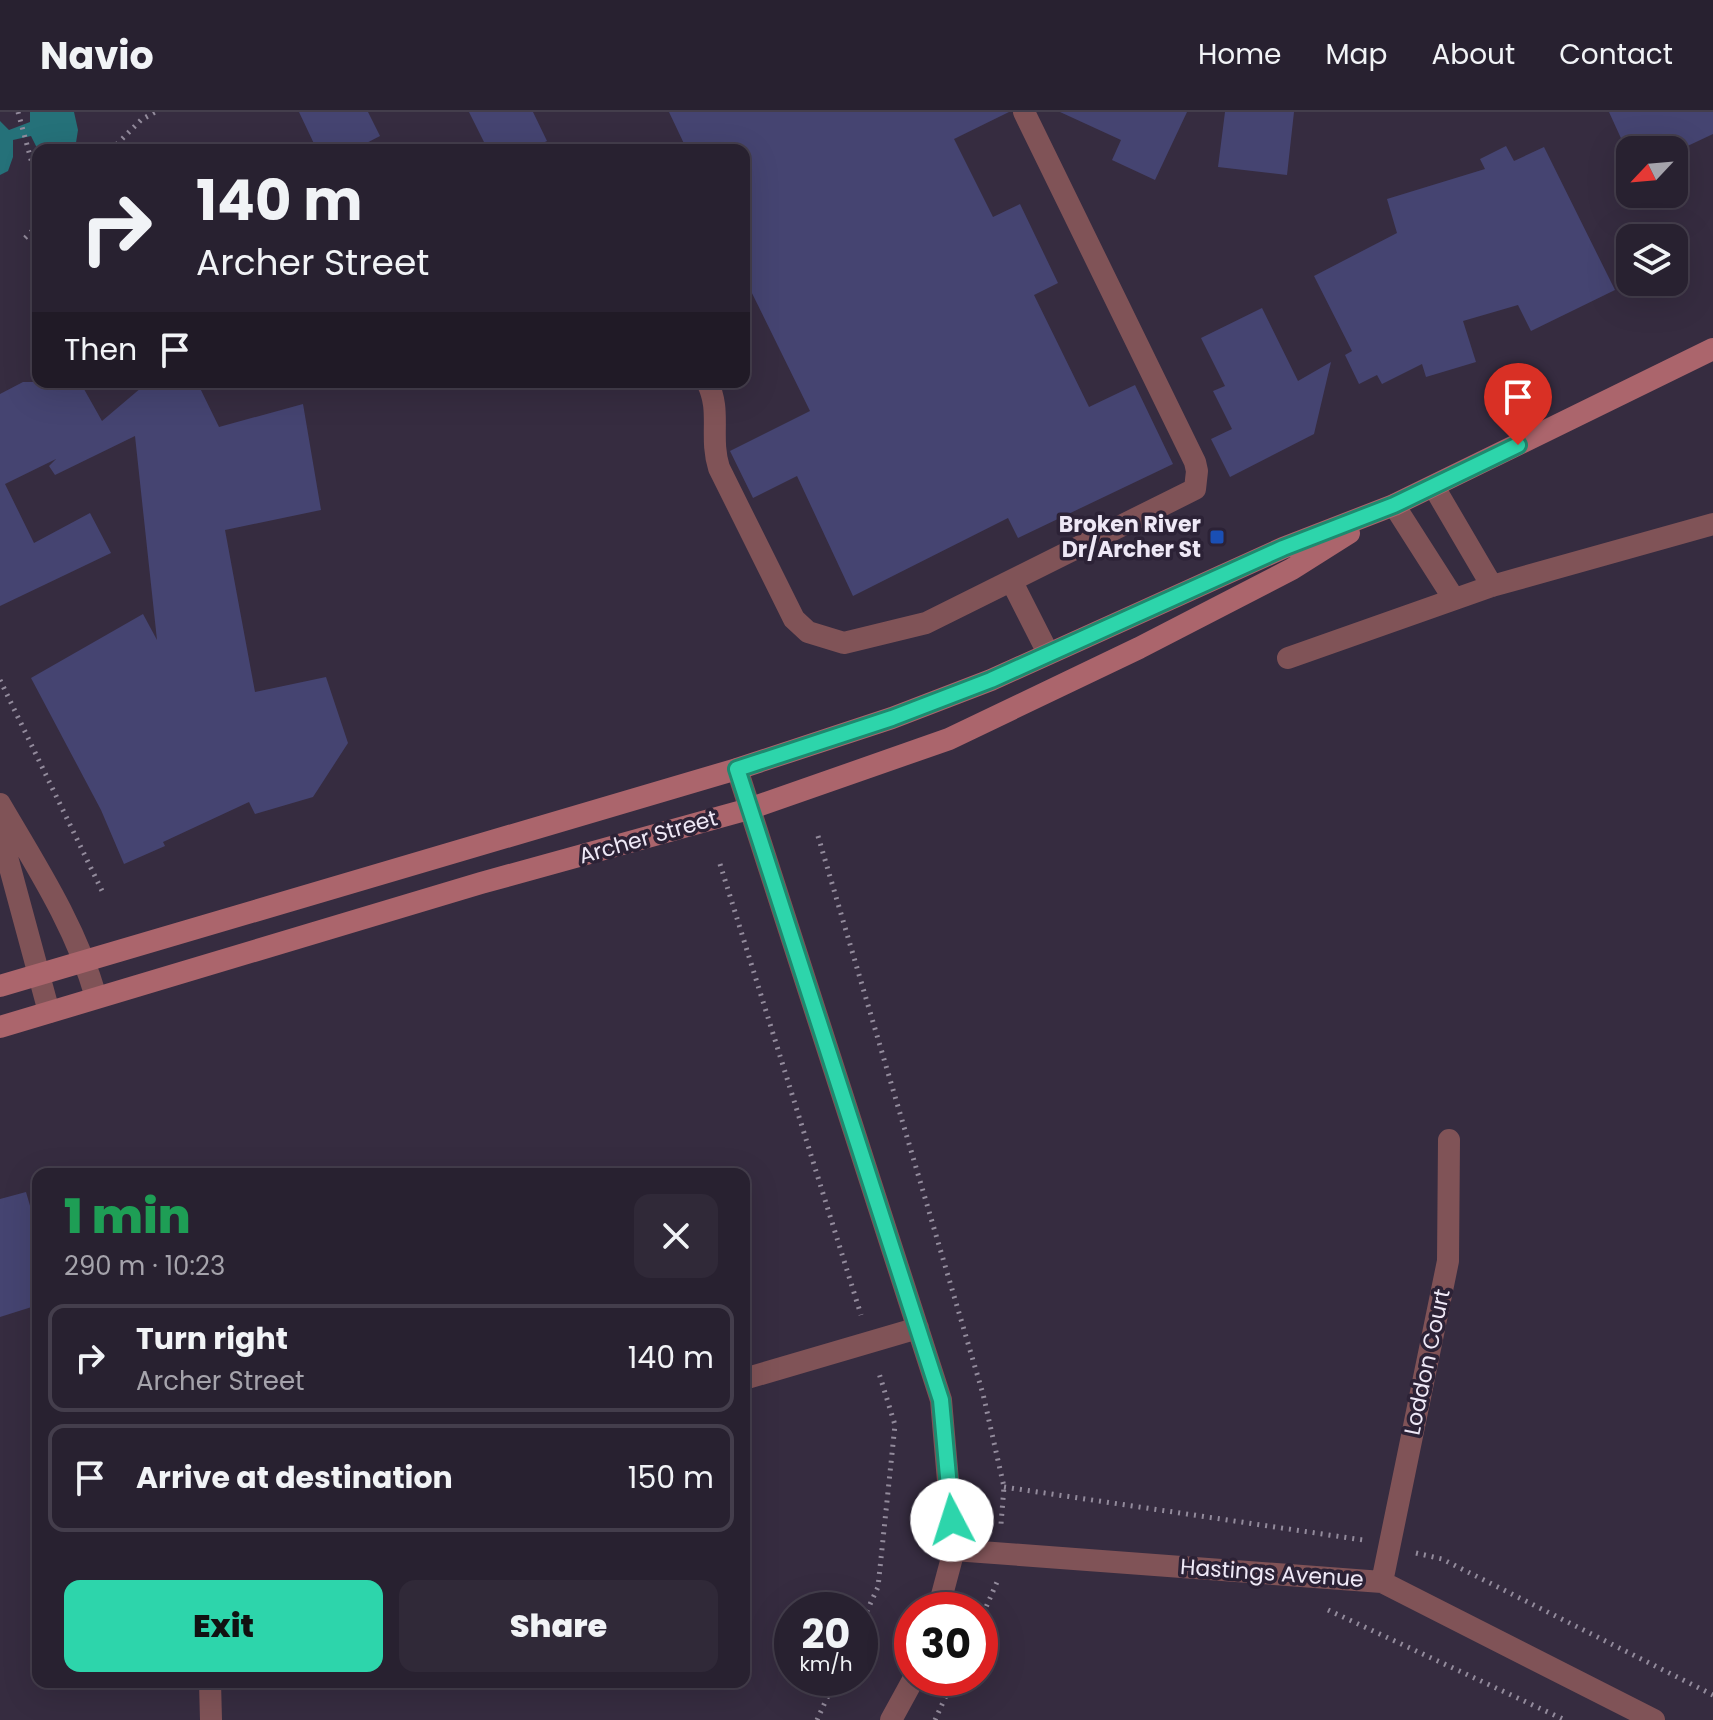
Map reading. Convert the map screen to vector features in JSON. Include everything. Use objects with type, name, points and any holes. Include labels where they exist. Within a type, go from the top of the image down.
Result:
[{"type":"main road","name":"Archer Street","points":[[0,986],[737,769],[892,718],[991,680],[1283,548],[1394,505],[1713,349]]},
{"type":"main road","name":"Archer Street","points":[[0,1027],[481,883],[749,809],[949,739],[1139,648],[1292,569],[1394,505]]},
{"type":"main road","points":[[1046,655],[1057,687]]},
{"type":"main road","points":[[991,680],[1004,714]]},
{"type":"main road","points":[[471,848],[481,883]]},
{"type":"street","points":[[709,388],[715,406],[713,447],[719,468],[800,627],[844,643],[859,642],[926,623],[1188,495],[1198,482],[1195,462],[1024,112]]},
{"type":"street","points":[[1434,487],[1492,586]]},
{"type":"street","points":[[1394,505],[1454,599]]},
{"type":"street","points":[[1288,658],[1492,586],[1713,524]]},
{"type":"street","points":[[1012,582],[1046,655]]},
{"type":"street","points":[[737,769],[941,1400],[954,1550],[943,1592]]},
{"type":"street","points":[[0,804],[53,893],[85,960],[96,997]]},
{"type":"street","points":[[0,831],[49,1012]]},
{"type":"street","name":"Loddon Court","points":[[1382,1582],[1448,1261],[1449,1140]]},
{"type":"street","points":[[750,1377],[918,1328]]},
{"type":"street","name":"Hastings Avenue","points":[[954,1550],[1382,1582],[1654,1720]]},
{"type":"street","points":[[210,1688],[211,1720]]},
{"type":"street","points":[[891,1720],[904,1696]]},
{"type":"path","points":[[18,112],[32,164]]},
{"type":"path","points":[[117,144],[141,120],[155,112]]},
{"type":"path","points":[[25,238],[32,231]]},
{"type":"path","points":[[0,680],[104,895]]},
{"type":"path","points":[[818,836],[983,1394],[1004,1487],[997,1584],[993,1592]]},
{"type":"path","points":[[720,864],[895,1425],[876,1592]]},
{"type":"path","points":[[997,1584],[1012,1585]]},
{"type":"path","points":[[1325,1609],[1565,1720]]},
{"type":"path","points":[[817,1720],[828,1696]]},
{"type":"path","points":[[935,1720],[946,1696]]},
{"type":"shaded area","points":[[30,112],[74,112],[78,130],[76,144],[35,144],[31,136],[13,140],[13,157],[8,171],[0,175],[0,121],[9,130],[30,122]]},
{"type":"building","points":[[299,112],[368,112],[380,136],[365,144],[314,144]]},
{"type":"building","points":[[469,112],[533,112],[547,141],[541,144],[485,144]]},
{"type":"building","points":[[669,112],[1009,112],[954,139],[993,217],[1020,204],[1058,283],[1034,295],[1089,407],[1135,385],[1173,464],[1018,538],[1008,518],[853,596],[797,476],[753,498],[730,451],[810,411],[750,289],[750,144],[684,144]]},
{"type":"building","points":[[1060,112],[1187,112],[1155,180],[1112,160],[1121,140]]},
{"type":"building","points":[[1225,112],[1294,112],[1287,175],[1218,167]]},
{"type":"building","points":[[1609,112],[1713,112],[1713,134],[1688,146],[1688,136],[1620,136]]},
{"type":"building","points":[[1506,146],[1514,161],[1544,147],[1615,290],[1531,331],[1518,305],[1463,321],[1476,362],[1426,377],[1422,364],[1382,384],[1377,375],[1359,384],[1345,355],[1352,351],[1314,276],[1397,233],[1387,199],[1485,169],[1480,159]]},
{"type":"building","points":[[1262,308],[1298,381],[1331,362],[1314,434],[1230,477],[1211,439],[1232,429],[1213,391],[1225,386],[1201,338]]},
{"type":"building","points":[[23,382],[32,382],[32,388],[83,388],[102,421],[141,388],[200,388],[219,427],[303,404],[321,510],[225,530],[255,692],[326,677],[348,743],[313,797],[255,814],[249,802],[124,864],[101,810],[31,678],[143,614],[157,640],[135,436],[55,475],[49,466],[56,459],[5,484],[34,543],[90,513],[111,553],[0,606],[0,394]]},
{"type":"building","points":[[26,1192],[32,1212],[32,1307],[0,1317],[0,1199]]},
{"type":"place","name":"Broken River Dr/Archer St","points":[[1217,537]]},
{"type":"route","points":[[952,1520],[941,1400],[737,769],[892,718],[991,680],[1283,548],[1394,505],[1518,445]]}]
